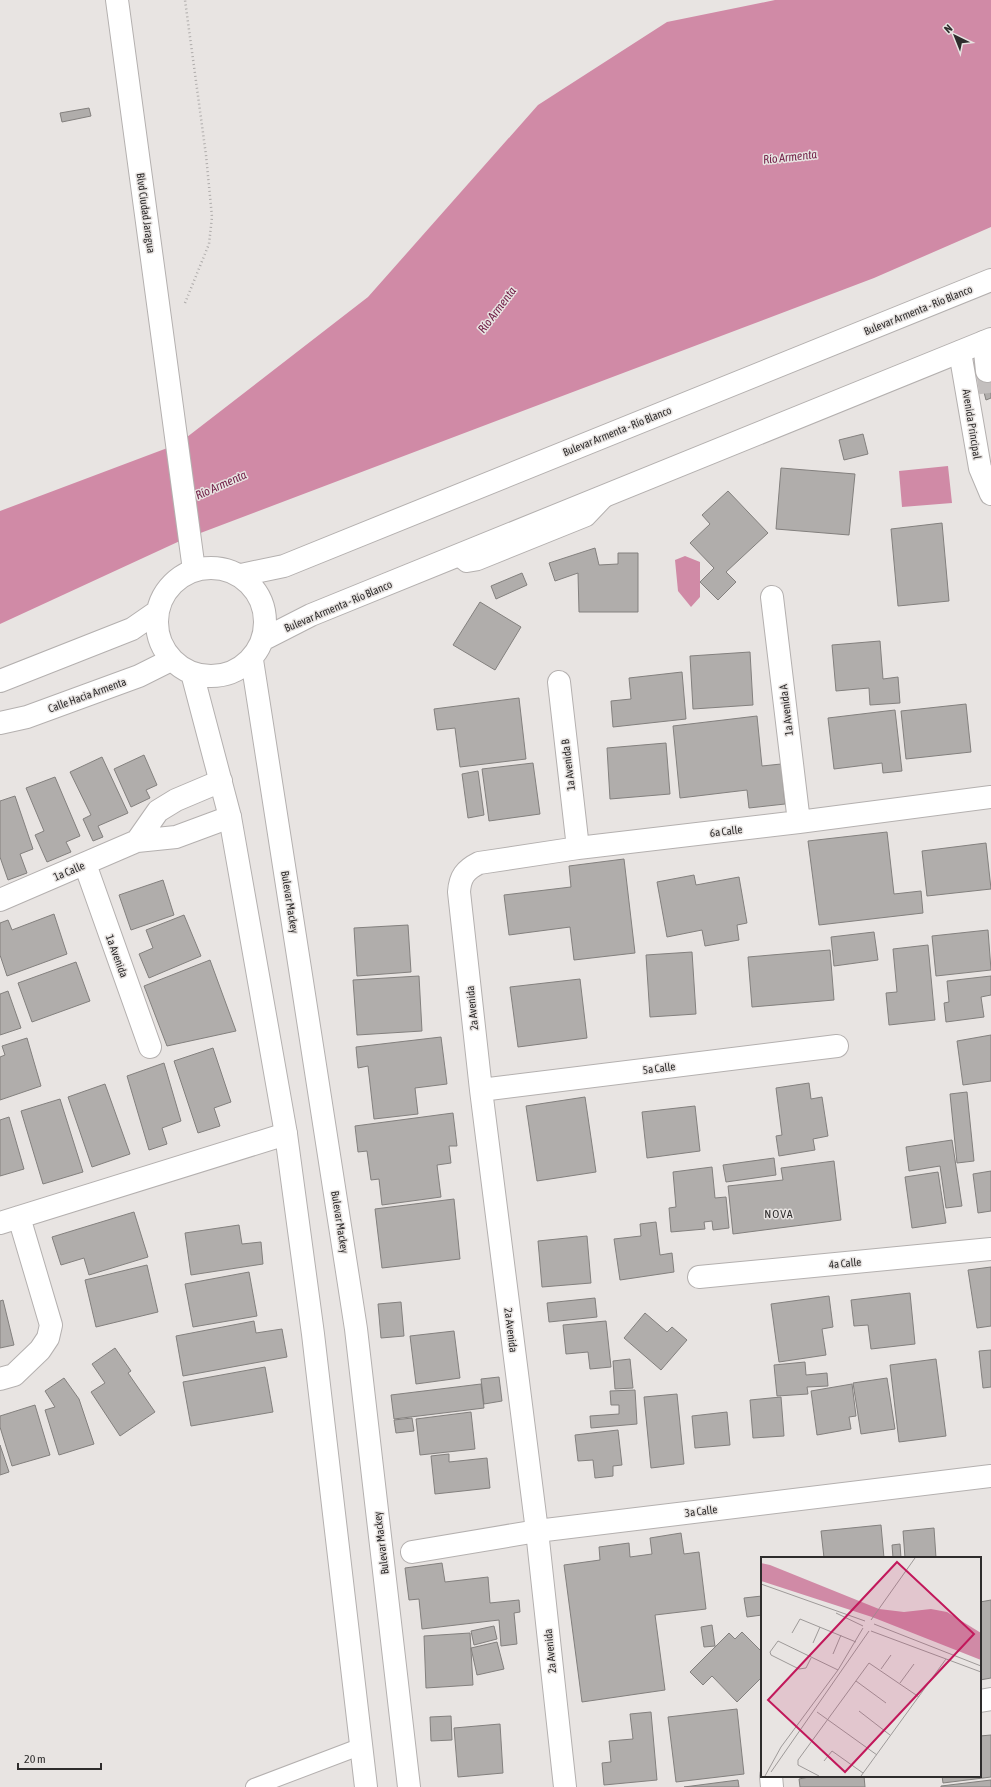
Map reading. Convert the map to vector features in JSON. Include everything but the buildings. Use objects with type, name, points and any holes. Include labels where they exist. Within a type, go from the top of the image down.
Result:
[{"type":"street","name":"Blvd Ciudad Jaragua","points":[[117,0],[194,570]]},
{"type":"street","name":"Bulevar Armenta - Río Blanco","points":[[241,575],[284,566],[991,280]]},
{"type":"street","name":"Bulevar Armenta - Río Blanco","points":[[264,639],[311,615],[987,341]]},
{"type":"street","points":[[987,341],[988,371]]},
{"type":"street","name":"Avenida Principal","points":[[960,352],[980,468],[991,494]]},
{"type":"street","points":[[218,567],[241,575],[258,592],[267,615],[264,639],[252,660],[224,676],[192,673],[171,660],[162,646],[157,629],[158,611],[165,593],[177,579],[194,570],[218,567]]},
{"type":"street","name":"1a Avenida A","points":[[772,597],[799,822]]},
{"type":"street","points":[[0,682],[132,629],[158,611]]},
{"type":"street","name":"Calle Hacia Armenta","points":[[0,723],[27,717],[132,678],[171,660]]},
{"type":"street","name":"Bulevar Mackey","points":[[252,660],[356,1329],[410,1787]]},
{"type":"street","points":[[192,673],[230,817],[286,1134],[313,1334],[366,1787]]},
{"type":"street","name":"1a Avenida B","points":[[559,682],[578,848]]},
{"type":"street","points":[[137,841],[158,812],[176,800],[221,780]]},
{"type":"street","name":"6a Calle","points":[[464,873],[470,867],[479,863],[578,848],[799,822],[991,797]]},
{"type":"street","name":"1a Calle","points":[[0,900],[137,841],[176,837],[230,817]]},
{"type":"street","name":"1a Avenida","points":[[85,864],[150,1047]]},
{"type":"street","name":"2a Avenida","points":[[464,873],[460,881],[459,892],[481,1090],[537,1531],[565,1787]]},
{"type":"street","name":"5a Calle","points":[[481,1090],[837,1046]]},
{"type":"street","points":[[0,1379],[14,1375],[40,1350],[48,1338],[51,1325],[9,1220],[286,1134]]},
{"type":"street","name":"4a Calle","points":[[699,1277],[991,1249]]},
{"type":"street","name":"3a Calle","points":[[412,1552],[537,1531],[991,1476]]},
{"type":"street","points":[[981,1700],[991,1699]]},
{"type":"street","points":[[771,1777],[772,1787]]},
{"type":"lane","points":[[254,1787],[362,1746]]},
{"type":"path","points":[[182,308],[209,244],[212,217],[206,155],[185,0]]},
{"type":"water","name":"Río Armenta","points":[[775,0],[991,0],[991,227],[874,278],[182,540],[0,624],[0,511],[178,444],[368,297],[538,105],[667,22]]},
{"type":"water","points":[[948,466],[952,503],[902,507],[899,471]]},
{"type":"water","points":[[685,556],[700,562],[700,597],[691,607],[678,591],[675,560]]},
{"type":"tunnel","points":[[987,371],[991,398]]},
{"type":"district","name":"NOVA","points":[[779,1214]]}]
